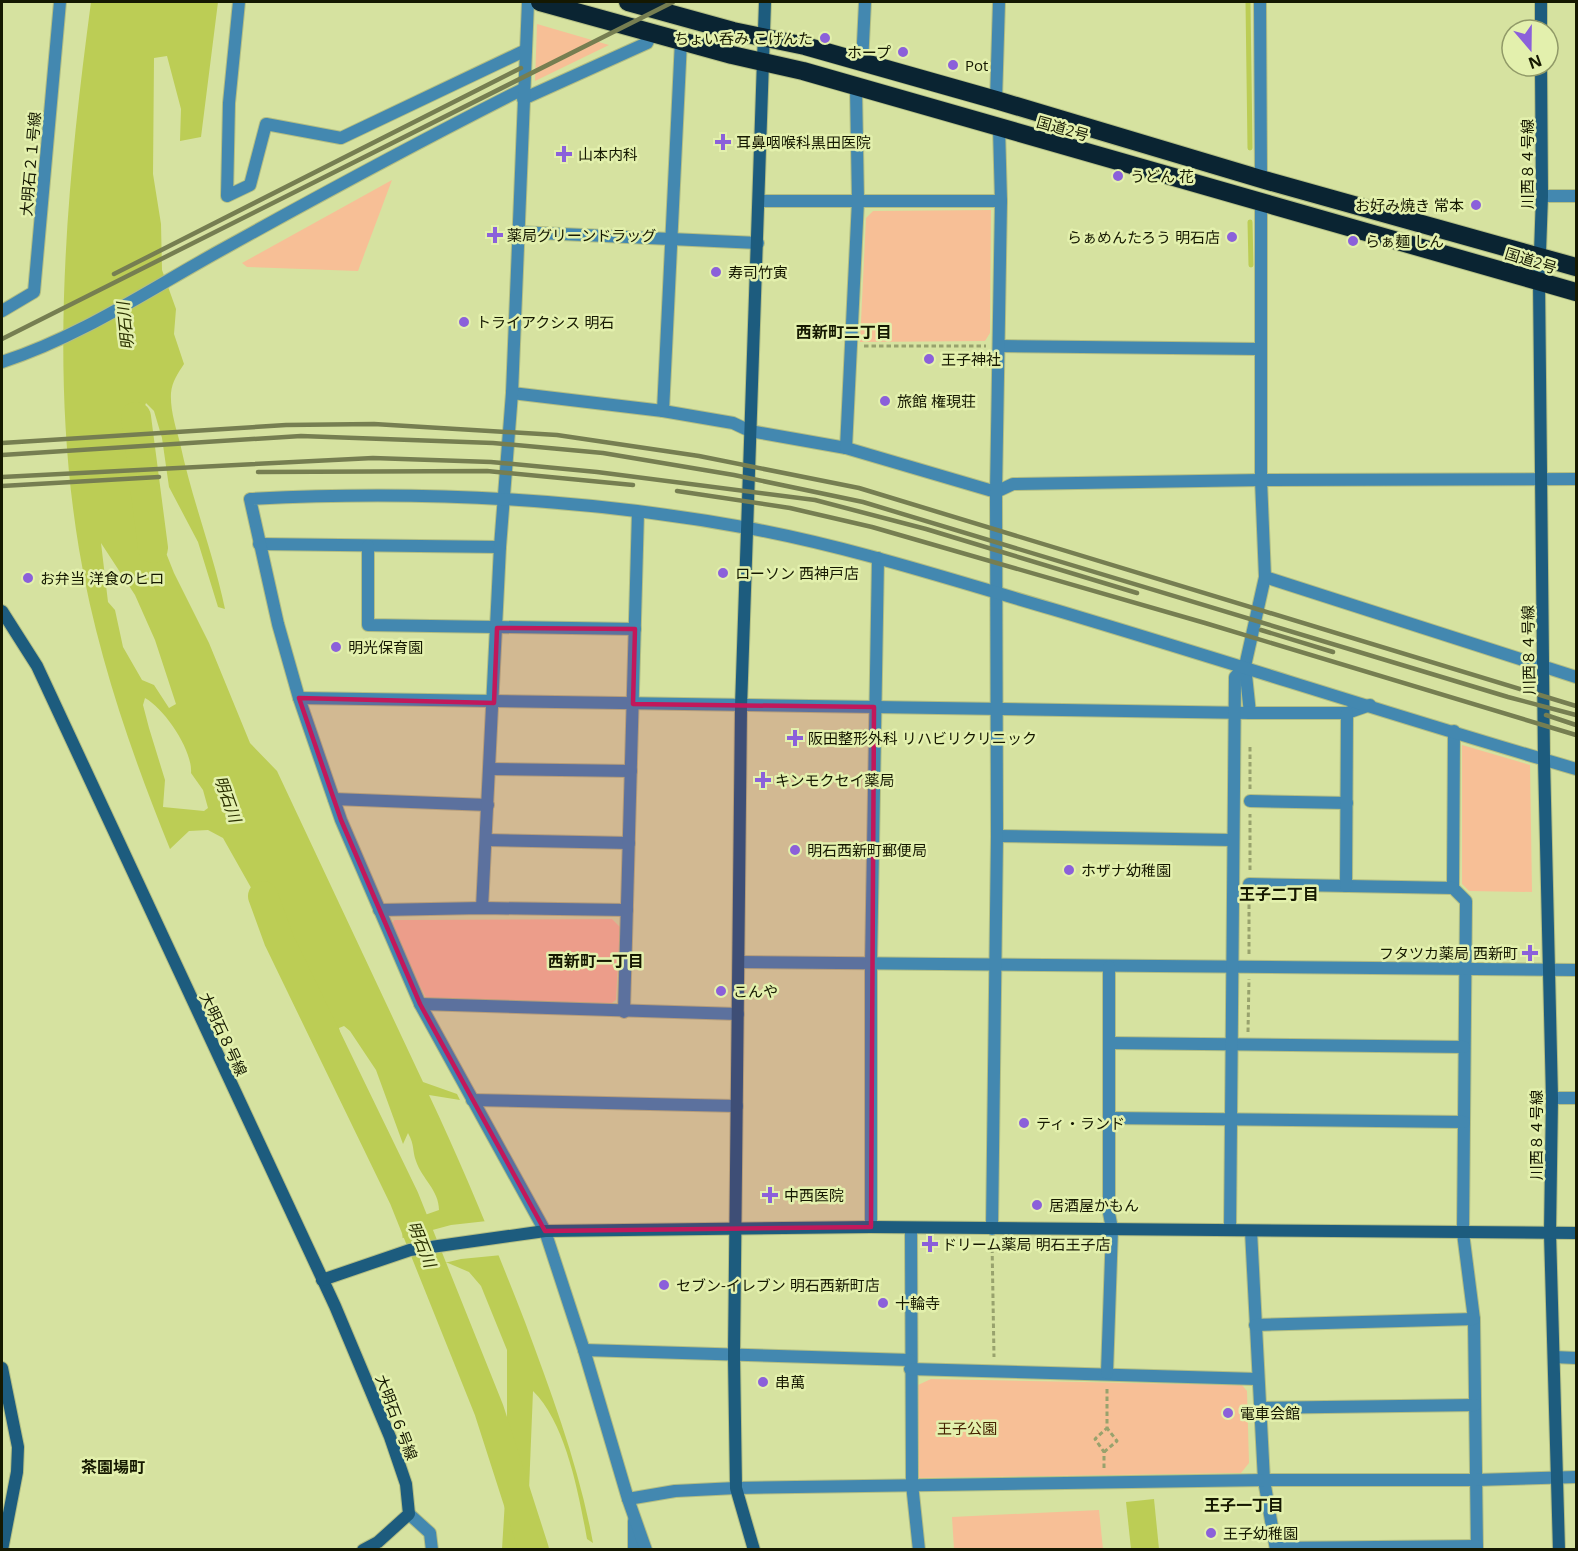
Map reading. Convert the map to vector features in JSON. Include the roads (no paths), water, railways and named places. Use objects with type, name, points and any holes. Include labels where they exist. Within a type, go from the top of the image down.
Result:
[{"type":"highway","name":"国道2号","points":[[540,2],[763,61],[1576,292]]},
{"type":"highway","name":"国道2号","points":[[634,2],[733,31],[764,36],[996,100],[1261,180],[1576,267]]},
{"type":"street","name":"大明石２１号線","points":[[2,311],[34,292],[60,2]]},
{"type":"street","points":[[239,2],[229,103],[227,196],[250,185],[266,124],[341,138],[526,50]]},
{"type":"street","points":[[482,908],[500,547],[512,393],[528,2]]},
{"type":"street","points":[[754,1550],[736,1488],[734,1356],[741,707],[749,528],[750,431],[765,2]]},
{"type":"street","points":[[862,64],[865,2]]},
{"type":"street","points":[[996,100],[999,2]]},
{"type":"street","points":[[1260,2],[1261,180]]},
{"type":"street","points":[[1541,2],[1541,18]]},
{"type":"street","points":[[2,362],[40,349],[101,320],[220,250],[424,139],[523,94],[647,43],[652,33]]},
{"type":"street","points":[[663,411],[681,41]]},
{"type":"street","name":"川西８４号線","points":[[1541,78],[1542,196],[1539,281],[1544,759],[1552,1098],[1550,1233],[1559,1550]]},
{"type":"street","points":[[846,448],[858,201],[856,88]]},
{"type":"street","points":[[992,1229],[997,836],[996,492],[1001,201],[999,128]]},
{"type":"street","points":[[1542,196],[1576,196]]},
{"type":"street","points":[[759,201],[1001,201]]},
{"type":"street","points":[[1250,713],[1245,666],[1265,577],[1261,480],[1262,204]]},
{"type":"street","points":[[518,232],[673,241],[758,243]]},
{"type":"street","points":[[1000,346],[1260,349]]},
{"type":"street","points":[[512,393],[663,411],[733,423],[750,431],[846,448],[996,492],[1014,484],[1261,480],[1576,479]]},
{"type":"street","points":[[646,1550],[628,1499],[584,1350],[544,1231],[420,1005],[334,799],[299,698],[259,544],[250,499],[339,495],[504,499],[638,512],[749,528],[878,558],[996,592],[1245,666],[1576,769]]},
{"type":"street","points":[[624,1012],[638,512]]},
{"type":"street","points":[[259,544],[500,547]]},
{"type":"street","points":[[368,546],[368,625],[635,629]]},
{"type":"street","points":[[871,1227],[871,964],[878,558]]},
{"type":"street","points":[[1265,577],[1576,677]]},
{"type":"street","name":"大明石８号線","points":[[2,611],[37,666],[322,1280]]},
{"type":"street","points":[[1230,1230],[1233,713],[1235,677],[1245,666]]},
{"type":"street","points":[[299,698],[741,707],[1233,713],[1347,713],[1370,705]]},
{"type":"street","points":[[1346,886],[1347,713]]},
{"type":"street","points":[[1453,888],[1454,730]]},
{"type":"street","points":[[490,769],[631,771]]},
{"type":"street","points":[[334,799],[488,804]]},
{"type":"street","points":[[1250,801],[1347,803]]},
{"type":"street","points":[[997,836],[1232,840]]},
{"type":"street","points":[[486,840],[629,843]]},
{"type":"street","points":[[1250,884],[1453,888],[1466,901],[1463,1233],[1474,1319],[1477,1548],[1276,1549],[1264,1480],[1254,1325],[1251,1232]]},
{"type":"street","points":[[379,910],[482,908],[627,910]]},
{"type":"street","points":[[739,962],[1576,970]]},
{"type":"street","points":[[1107,1373],[1112,1229],[1109,1213],[1109,967]]},
{"type":"street","points":[[420,1005],[738,1014]]},
{"type":"street","points":[[1109,1043],[1464,1047]]},
{"type":"street","points":[[1552,1098],[1576,1098]]},
{"type":"street","points":[[472,1100],[736,1106]]},
{"type":"street","points":[[1109,1118],[1464,1122]]},
{"type":"street","points":[[322,1280],[410,1250],[544,1231],[871,1227],[1576,1233]]},
{"type":"street","points":[[912,1228],[910,1365],[912,1484],[919,1550]]},
{"type":"street","name":"大明石６号線","points":[[322,1280],[390,1437],[406,1484],[409,1514]]},
{"type":"street","points":[[1254,1325],[1474,1319]]},
{"type":"street","points":[[584,1350],[994,1371],[1257,1379]]},
{"type":"street","points":[[1554,1357],[1576,1358]]},
{"type":"street","points":[[2,1368],[18,1447],[17,1472],[2,1550]]},
{"type":"street","points":[[1259,1408],[1475,1405]]},
{"type":"street","points":[[628,1499],[675,1491],[736,1488],[1576,1477]]},
{"type":"street","points":[[363,1550],[378,1542],[409,1514],[430,1533],[432,1550]]},
{"type":"street","points":[[634,1516],[634,1550]]},
{"type":"water","points":[[91,2],[218,2],[201,137],[180,141],[181,109],[167,56],[154,58],[153,174],[161,224],[162,270],[176,309],[174,334],[184,364],[172,389],[172,412],[225,609],[218,607],[198,542],[169,487],[162,438],[154,411],[146,403],[138,424],[145,500],[174,573],[209,643],[250,743],[277,771],[423,1082],[457,1094],[460,1100],[429,1095],[479,1207],[535,1349],[572,1458],[593,1543],[587,1539],[575,1481],[562,1440],[554,1421],[533,1391],[529,1490],[522,1532],[533,1549],[502,1549],[507,1468],[507,1350],[481,1286],[469,1272],[448,1263],[420,1260],[403,1251],[402,1223],[439,1210],[438,1203],[419,1167],[408,1133],[403,1144],[376,1070],[350,1031],[344,1026],[339,1028],[351,1081],[352,1116],[350,1117],[323,1041],[319,1019],[290,991],[289,978],[294,964],[223,838],[208,830],[189,831],[170,849],[129,739],[105,663],[86,587],[70,481],[65,412],[63,344],[65,275],[82,70]],"holes":[[[101,543],[135,595],[155,640],[176,704],[169,708],[154,685],[142,680],[123,647],[115,610],[108,602]],[[145,698],[161,711],[183,743],[191,773],[203,790],[208,808],[204,811],[163,807],[165,780],[143,705]]]},
{"type":"water","points":[[1154,1499],[1159,1549],[1131,1549],[1126,1502]]},
{"type":"waterway","points":[[1248,2],[1250,148]]},
{"type":"waterway","points":[[1250,222],[1251,265]]},
{"type":"waterway","name":"明石川","points":[[136,417],[153,548]]},
{"type":"waterway","name":"明石川","points":[[263,896],[279,940],[404,1198],[489,1410],[534,1550]]},
{"type":"railway","points":[[2,339],[673,2]]},
{"type":"railway","points":[[114,274],[521,68]]},
{"type":"railway","points":[[2,443],[286,425],[374,424],[557,435],[699,456],[859,488],[1576,706]]},
{"type":"railway","points":[[2,455],[301,436],[493,443],[603,453],[734,475],[863,502],[1508,697],[1576,715]]},
{"type":"railway","points":[[2,477],[373,458],[491,462],[597,472],[815,500],[926,529],[1137,593]]},
{"type":"railway","points":[[258,472],[487,471],[633,485]]},
{"type":"railway","points":[[2,486],[159,477]]},
{"type":"railway","points":[[677,491],[790,508],[872,527],[1205,623],[1576,735]]},
{"type":"railway","points":[[1261,630],[1333,652]]},
{"type":"railway","points":[[1546,715],[1576,725]]},
{"type":"place","name":"ちょい呑み こげんた","points":[[825,38]]},
{"type":"place","name":"ホープ","points":[[903,52]]},
{"type":"place","name":"Pot","points":[[953,65]]},
{"type":"place","name":"耳鼻咽喉科黒田医院","points":[[723,142]]},
{"type":"place","name":"山本内科","points":[[564,154]]},
{"type":"place","name":"うどん 花","points":[[1118,176]]},
{"type":"place","name":"お好み焼き 常本","points":[[1476,205]]},
{"type":"place","name":"薬局グリーンドラッグ","points":[[495,235]]},
{"type":"place","name":"らぁめんたろう 明石店","points":[[1232,237]]},
{"type":"place","name":"らぁ麺 しん","points":[[1353,241]]},
{"type":"place","name":"寿司竹寅","points":[[716,272]]},
{"type":"place","name":"トライアクシス 明石","points":[[464,322]]},
{"type":"place","name":"王子神社","points":[[929,359]]},
{"type":"place","name":"旅館 権現荘","points":[[885,401]]},
{"type":"place","name":"ローソン 西神戸店","points":[[723,573]]},
{"type":"place","name":"お弁当 洋食のヒロ","points":[[28,578]]},
{"type":"place","name":"明光保育園","points":[[336,647]]},
{"type":"place","name":"阪田整形外科 リハビリクリニック","points":[[795,738]]},
{"type":"place","name":"キンモクセイ薬局","points":[[763,780]]},
{"type":"place","name":"明石西新町郵便局","points":[[795,850]]},
{"type":"place","name":"ホザナ幼稚園","points":[[1069,870]]},
{"type":"place","name":"フタツカ薬局 西新町","points":[[1530,953]]},
{"type":"place","name":"こんや","points":[[721,991]]},
{"type":"place","name":"ティ・ランド","points":[[1024,1123]]},
{"type":"place","name":"中西医院","points":[[770,1195]]},
{"type":"place","name":"居酒屋かもん","points":[[1037,1205]]},
{"type":"place","name":"ドリーム薬局 明石王子店","points":[[930,1244]]},
{"type":"place","name":"セブン-イレブン 明石西新町店","points":[[664,1285]]},
{"type":"place","name":"十輪寺","points":[[883,1303]]},
{"type":"place","name":"串萬","points":[[763,1382]]},
{"type":"place","name":"電車会館","points":[[1228,1413]]},
{"type":"place","name":"王子幼稚園","points":[[1211,1533]]},
{"type":"district","name":"西新町二丁目","points":[[844,332]]},
{"type":"district","name":"王子二丁目","points":[[1279,894]]},
{"type":"district","name":"西新町一丁目","points":[[596,961]]},
{"type":"district","name":"茶園場町","points":[[113,1467]]},
{"type":"district","name":"王子一丁目","points":[[1244,1505]]},
{"type":"park label","name":"王子公園","points":[[967,1428]]}]
